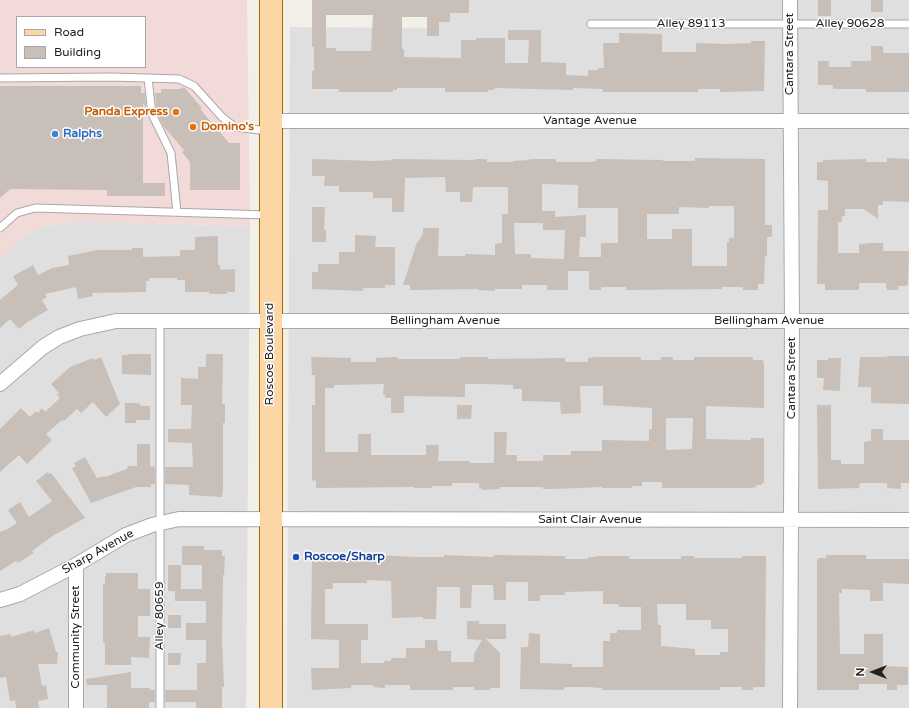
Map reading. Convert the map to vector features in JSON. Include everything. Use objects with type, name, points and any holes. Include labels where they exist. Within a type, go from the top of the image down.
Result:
[{"type":"main road","name":"Roscoe Boulevard","points":[[271,0],[271,708]]},
{"type":"street","name":"Cantara Street","points":[[790,0],[792,321],[790,708]]},
{"type":"street","name":"Vantage Avenue","points":[[270,126],[909,121]]},
{"type":"street","name":"Bellingham Avenue","points":[[0,384],[43,347],[59,337],[80,329],[116,321],[909,321]]},
{"type":"street","name":"Sharp Avenue","points":[[0,600],[20,594],[76,565],[126,535],[160,523],[179,519],[272,519]]},
{"type":"street","name":"Saint Clair Avenue","points":[[272,519],[909,520]]},
{"type":"street","name":"Community Street","points":[[76,565],[76,708]]},
{"type":"lane","name":"Alley 89113","points":[[591,24],[790,24]]},
{"type":"lane","name":"Alley 90628","points":[[790,24],[909,24]]},
{"type":"lane","points":[[0,78],[112,77],[179,79],[194,86],[222,117],[235,127],[270,126]]},
{"type":"lane","points":[[148,78],[152,114],[171,153],[177,212]]},
{"type":"lane","points":[[0,228],[17,213],[35,208],[270,215]]},
{"type":"lane","name":"Alley 80659","points":[[160,321],[160,708]]},
{"type":"shaded area","points":[[0,0],[247,0],[250,226],[83,221],[43,226],[26,235],[0,258]]},
{"type":"shaded area","points":[[440,0],[909,0],[909,708],[287,708],[290,27],[439,28]]},
{"type":"shaded area","points":[[83,221],[250,226],[246,708],[0,708],[0,258],[26,235],[43,226]]},
{"type":"building","points":[[312,0],[469,0],[469,13],[450,13],[450,22],[439,22],[439,36],[427,36],[427,17],[402,17],[402,49],[404,49],[404,57],[461,58],[461,40],[476,40],[476,38],[505,38],[505,63],[528,63],[529,40],[508,40],[508,30],[541,30],[541,62],[566,63],[566,75],[588,76],[588,70],[598,70],[598,68],[604,68],[603,43],[619,43],[619,33],[662,34],[662,52],[696,52],[696,43],[727,44],[765,41],[764,91],[720,92],[720,89],[698,89],[698,92],[603,92],[603,89],[573,88],[573,90],[496,88],[494,90],[488,90],[488,92],[445,92],[445,88],[397,88],[397,90],[393,90],[393,92],[339,92],[339,89],[312,89],[314,47],[312,47]],"holes":[[[326,15],[373,15],[371,51],[336,51],[336,48],[326,48]]]},
{"type":"building","points":[[818,0],[831,0],[831,16],[818,16]]},
{"type":"building","points":[[871,0],[883,0],[883,12],[871,12]]},
{"type":"building","points":[[871,46],[883,46],[883,53],[909,53],[909,92],[866,92],[866,89],[833,89],[833,85],[818,85],[818,61],[829,61],[829,67],[851,67],[851,61],[871,61]]},
{"type":"building","points":[[0,86],[141,86],[141,93],[145,93],[146,107],[143,104],[143,183],[165,183],[165,196],[107,196],[107,190],[10,189],[0,198]]},
{"type":"building","points":[[184,87],[202,108],[200,109],[229,143],[240,143],[240,190],[190,190],[190,162],[182,152],[184,150],[164,127],[157,113],[155,93],[161,93],[161,89],[180,89]]},
{"type":"building","points":[[695,158],[765,159],[765,225],[772,225],[772,237],[767,237],[767,256],[765,256],[764,284],[758,284],[758,290],[743,290],[743,287],[722,287],[722,289],[626,290],[626,287],[601,287],[601,290],[589,290],[589,271],[568,271],[568,290],[547,290],[547,285],[522,285],[522,289],[495,289],[495,291],[478,289],[410,290],[410,285],[403,285],[416,245],[423,234],[423,228],[439,228],[438,256],[465,256],[465,254],[495,255],[495,244],[502,243],[502,214],[508,214],[508,187],[473,187],[472,202],[460,202],[460,192],[446,192],[445,177],[405,178],[404,212],[392,212],[392,198],[373,198],[373,192],[339,192],[339,186],[324,186],[325,176],[312,176],[312,159],[374,161],[392,159],[487,159],[487,162],[513,162],[529,159],[556,159],[556,162],[588,162],[596,161],[596,159],[695,161]],"holes":[[[542,184],[578,185],[578,208],[618,208],[618,243],[601,243],[601,257],[579,257],[580,237],[586,237],[586,215],[555,217],[555,211],[542,211]],[[709,206],[734,206],[734,238],[729,238],[729,242],[727,242],[727,266],[692,266],[692,229],[672,229],[672,239],[647,239],[647,214],[679,214],[679,207],[709,208]],[[514,223],[543,223],[543,230],[565,230],[564,259],[531,258],[531,254],[515,254]]]},
{"type":"building","points":[[887,158],[909,159],[909,202],[883,201],[883,205],[878,205],[878,219],[864,209],[845,209],[845,216],[842,216],[842,222],[838,222],[838,253],[859,253],[859,244],[871,243],[883,243],[883,251],[909,251],[908,284],[906,286],[898,286],[898,290],[887,290],[886,283],[859,283],[859,290],[825,290],[825,284],[817,284],[818,210],[828,210],[828,181],[817,180],[817,162],[823,162],[823,160],[866,159],[866,162],[887,162]]},
{"type":"building","points":[[312,207],[325,207],[324,230],[326,230],[326,242],[312,242]]},
{"type":"building","points":[[355,235],[376,236],[375,247],[395,247],[395,285],[385,285],[385,288],[363,288],[363,291],[312,289],[312,272],[318,272],[318,264],[339,264],[339,252],[355,252]]},
{"type":"building","points":[[218,236],[218,265],[220,265],[220,270],[235,269],[235,292],[227,292],[227,294],[209,294],[209,292],[185,292],[185,280],[177,280],[177,278],[149,278],[149,281],[146,281],[146,292],[92,293],[93,296],[78,299],[76,287],[45,294],[47,297],[42,300],[48,310],[27,322],[19,329],[10,319],[0,328],[0,300],[18,285],[13,276],[33,265],[38,275],[52,268],[69,265],[68,256],[97,250],[132,250],[132,248],[143,248],[143,257],[180,256],[180,250],[195,250],[195,237]]},
{"type":"building","points":[[151,354],[151,375],[122,374],[122,355]]},
{"type":"building","points":[[206,354],[223,354],[222,404],[225,404],[225,423],[223,423],[222,497],[189,495],[189,485],[165,484],[165,467],[193,467],[192,443],[168,442],[168,429],[191,429],[192,405],[181,405],[181,378],[198,379],[198,367],[206,367]]},
{"type":"building","points":[[909,356],[909,404],[871,403],[871,387],[858,387],[860,357]]},
{"type":"building","points":[[101,357],[120,404],[106,417],[93,402],[81,413],[77,409],[46,434],[52,440],[27,464],[19,455],[0,472],[0,429],[21,408],[30,417],[36,411],[38,413],[42,408],[45,412],[60,398],[57,395],[59,393],[51,384],[70,367],[93,358],[94,360]]},
{"type":"building","points":[[311,357],[351,358],[351,362],[376,362],[376,358],[397,357],[398,359],[460,359],[460,357],[488,357],[488,359],[565,358],[565,362],[588,362],[588,358],[596,357],[641,357],[641,360],[661,360],[661,357],[673,357],[673,360],[694,360],[694,357],[753,357],[753,360],[763,360],[764,363],[764,408],[706,406],[706,439],[751,440],[751,438],[764,438],[764,483],[762,483],[762,485],[756,485],[756,487],[753,488],[662,488],[662,482],[642,482],[642,486],[632,486],[632,488],[602,487],[543,489],[543,487],[500,487],[499,489],[482,490],[482,488],[479,489],[479,483],[452,483],[452,486],[432,486],[432,488],[316,488],[316,481],[312,480],[312,405],[315,405],[315,375],[312,375]],"holes":[[[384,384],[383,394],[385,395],[385,398],[391,398],[391,413],[404,413],[404,396],[465,397],[465,384],[513,385],[513,389],[522,389],[522,401],[560,402],[561,414],[581,413],[580,386],[603,386],[603,405],[652,408],[652,429],[649,429],[649,441],[602,440],[602,451],[571,451],[571,455],[543,455],[543,461],[517,461],[517,455],[506,455],[507,432],[494,432],[494,463],[438,461],[439,445],[426,445],[426,455],[371,455],[371,434],[358,434],[358,452],[325,452],[325,388],[334,388],[334,385]],[[666,418],[693,418],[692,449],[666,450]]]},
{"type":"building","points":[[828,358],[841,358],[840,391],[823,390],[824,378],[817,378],[817,360],[828,360]]},
{"type":"building","points":[[125,403],[136,403],[140,404],[140,406],[150,406],[150,420],[136,420],[136,423],[125,423]]},
{"type":"building","points":[[457,405],[472,405],[471,419],[457,419]]},
{"type":"building","points":[[817,405],[831,405],[831,460],[841,460],[841,464],[864,464],[864,442],[871,441],[871,429],[883,429],[883,440],[909,440],[909,483],[901,483],[901,489],[887,488],[887,483],[860,483],[859,488],[818,489]]},
{"type":"building","points":[[137,444],[150,444],[150,466],[155,467],[155,484],[151,484],[151,487],[136,487],[91,503],[72,468],[76,466],[74,463],[85,457],[97,478],[105,477],[127,469],[128,466],[137,466]]},
{"type":"building","points":[[48,472],[49,474],[51,473],[85,518],[54,535],[32,551],[34,553],[18,563],[16,561],[0,571],[0,532],[17,523],[8,510],[20,502],[29,517],[52,501],[36,481]]},
{"type":"building","points":[[182,546],[204,546],[204,550],[222,550],[222,556],[225,556],[223,575],[222,641],[224,687],[222,687],[222,708],[196,708],[196,702],[165,702],[165,690],[197,690],[197,663],[206,663],[206,640],[186,640],[186,623],[206,623],[206,601],[175,601],[175,591],[168,591],[168,565],[181,565],[181,589],[202,589],[202,565],[182,565]]},
{"type":"building","points":[[376,555],[444,557],[444,555],[494,557],[494,555],[565,556],[565,559],[588,559],[588,557],[596,556],[629,556],[629,559],[681,559],[681,556],[694,556],[694,558],[742,558],[742,556],[766,556],[765,687],[753,687],[753,690],[742,690],[742,687],[720,687],[720,690],[602,690],[602,688],[588,687],[565,687],[564,690],[520,689],[521,647],[528,647],[529,633],[540,634],[540,663],[572,664],[572,667],[603,667],[603,641],[610,641],[610,633],[617,633],[617,630],[641,630],[641,607],[619,607],[619,604],[603,604],[603,591],[565,592],[565,595],[540,595],[540,601],[528,601],[528,582],[506,582],[506,600],[494,600],[493,585],[472,585],[471,608],[460,608],[460,587],[437,587],[436,619],[423,619],[423,617],[392,618],[391,581],[367,580],[367,583],[333,583],[333,589],[325,589],[325,624],[368,624],[368,640],[361,640],[361,663],[384,663],[384,661],[391,661],[391,658],[406,658],[406,648],[425,648],[425,640],[437,640],[438,651],[451,651],[451,662],[474,662],[474,654],[482,640],[467,639],[467,621],[479,621],[479,624],[506,624],[506,639],[486,639],[500,653],[500,688],[490,688],[490,690],[474,690],[474,687],[453,687],[453,690],[410,690],[410,685],[385,685],[385,688],[373,687],[373,685],[351,685],[351,688],[312,690],[311,668],[339,668],[339,640],[311,639],[312,558],[376,557]],"holes":[[[657,604],[686,604],[686,620],[711,620],[711,629],[728,629],[728,652],[720,652],[720,655],[695,655],[695,649],[661,646],[661,625],[658,625]]]},
{"type":"building","points":[[826,555],[866,555],[866,559],[909,559],[909,584],[883,583],[883,601],[870,601],[870,590],[842,589],[842,593],[839,593],[840,654],[864,654],[864,634],[883,634],[883,666],[908,667],[908,685],[897,685],[897,690],[887,690],[887,684],[859,684],[859,690],[817,690],[817,562],[818,558],[826,558]]},
{"type":"building","points":[[106,573],[138,573],[138,589],[150,589],[150,616],[138,616],[138,637],[150,637],[149,658],[131,657],[131,665],[105,665],[105,643],[103,643],[103,584],[105,584]]},
{"type":"building","points":[[168,615],[181,615],[181,628],[168,628]]},
{"type":"building","points":[[49,628],[56,652],[58,652],[57,664],[38,664],[42,686],[46,685],[48,699],[38,701],[39,708],[16,708],[15,700],[10,701],[6,677],[0,678],[0,636],[11,634],[11,637],[34,630],[35,633]]},
{"type":"building","points":[[168,653],[181,653],[180,665],[168,665]]},
{"type":"building","points":[[131,672],[131,688],[150,688],[150,690],[155,690],[155,702],[149,702],[149,708],[107,708],[107,685],[87,685],[86,679]]},
{"type":"place","name":"Panda Express","points":[[176,112]]},
{"type":"place","name":"Domino's","points":[[193,127]]},
{"type":"place","name":"Ralphs","points":[[55,134]]},
{"type":"place","name":"Roscoe/Sharp","points":[[296,557]]}]
